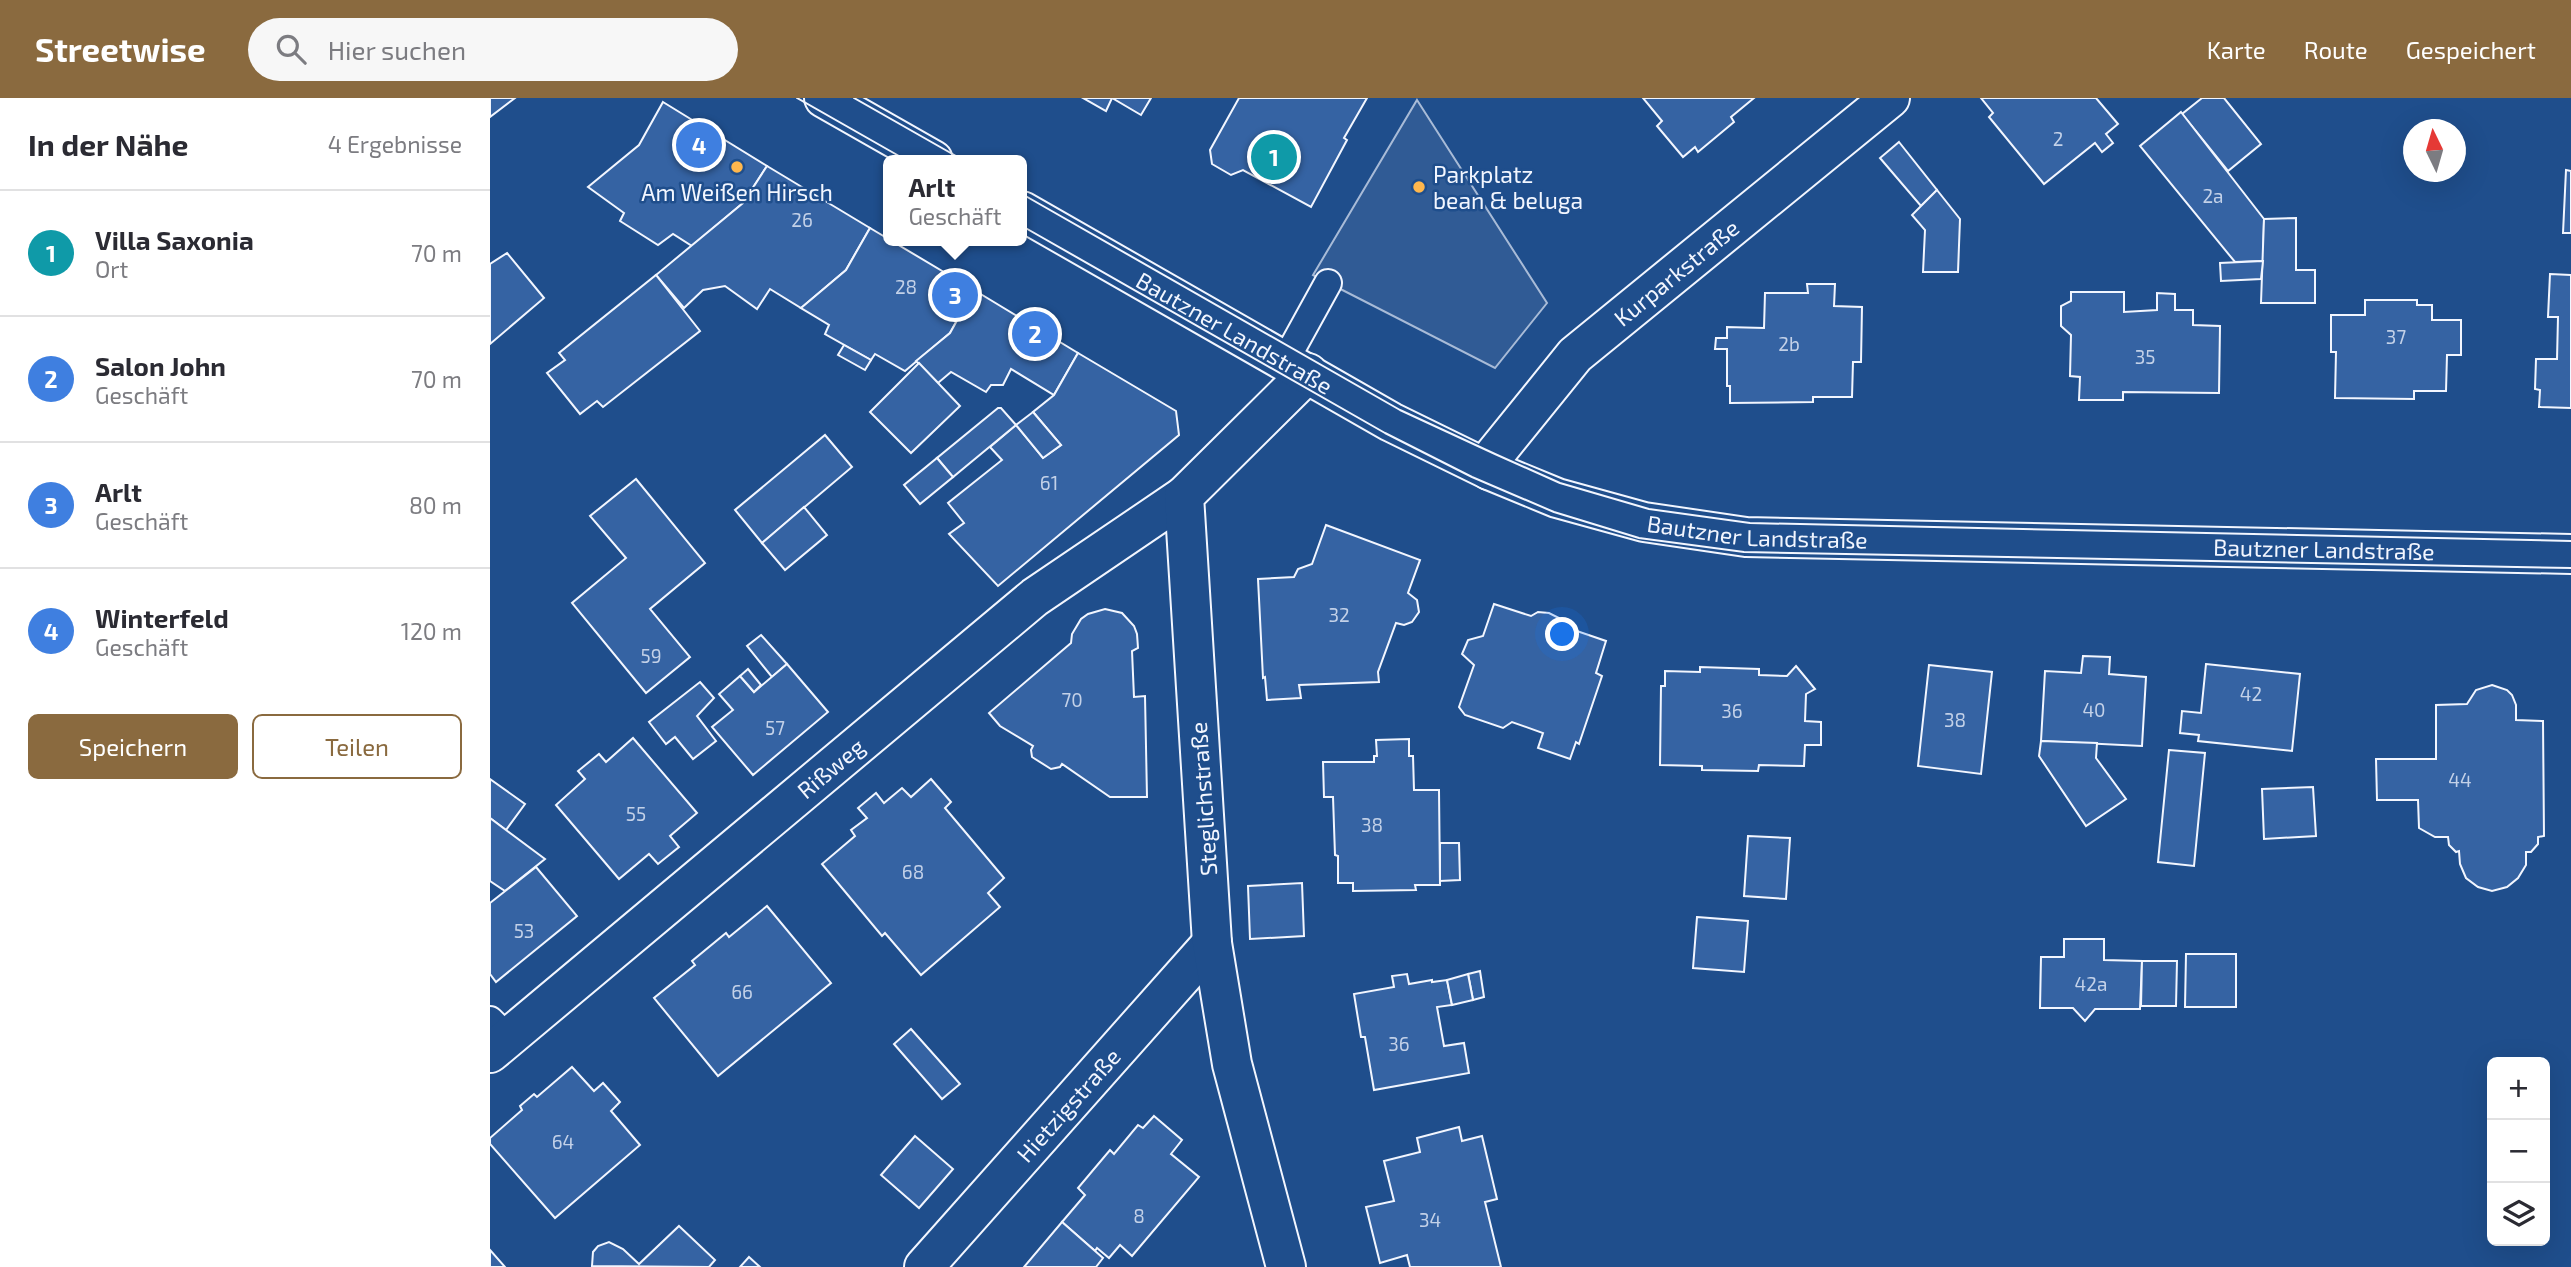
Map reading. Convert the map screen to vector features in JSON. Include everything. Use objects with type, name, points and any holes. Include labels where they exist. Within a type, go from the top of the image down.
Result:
[{"type":"street","points":[[824,98],[924,155]]},
{"type":"street","name":"Kurparkstraße","points":[[1489,470],[1495,454],[1576,355],[1889,98]]},
{"type":"street","name":"Bautzner Landstraße","points":[[1027,214],[1391,422],[1489,470],[1557,498],[1644,522],[1746,537],[2571,554]]},
{"type":"street","points":[[1184,496],[1296,367]]},
{"type":"street","name":"Steglichstraße","points":[[1184,496],[1212,943],[1232,1064],[1286,1267]]},
{"type":"street","name":"Rißweg","points":[[496,1037],[1035,597],[1184,496]]},
{"type":"street","name":"Hietzigstraße","points":[[924,1267],[1212,943]]},
{"type":"lane","points":[[1296,367],[1328,284]]},
{"type":"shaded area","name":"Parkplatz bean & beluga","points":[[1417,100],[1547,303],[1495,368],[1313,275]]},
{"type":"building","points":[[490,98],[515,98],[490,117]]},
{"type":"building","points":[[1083,98],[1112,98],[1106,111]]},
{"type":"building","points":[[1112,98],[1151,98],[1141,115]]},
{"type":"building","points":[[1239,98],[1367,98],[1344,138],[1347,140],[1311,207],[1243,170],[1231,175],[1212,164],[1210,150]]},
{"type":"building","points":[[1643,98],[1754,98],[1731,117],[1734,122],[1698,152],[1695,147],[1683,157],[1657,126],[1662,121]]},
{"type":"building","points":[[1981,98],[2096,98],[2118,124],[2106,134],[2113,143],[2102,152],[2095,143],[2044,184],[1989,117],[1993,113]]},
{"type":"building","points":[[2202,98],[2224,98],[2261,144],[2228,171],[2182,114]]},
{"type":"building","points":[[663,102],[767,166],[743,203],[692,246],[673,234],[658,245],[620,221],[624,213],[588,187],[639,145]]},
{"type":"building","points":[[2181,112],[2264,219],[2263,261],[2235,262],[2140,146]]},
{"type":"building","points":[[1899,142],[1937,190],[1921,206],[1880,158]]},
{"type":"building","points":[[767,166],[870,228],[846,270],[801,308],[770,289],[757,309],[725,286],[703,290],[684,308],[656,275],[743,203]]},
{"type":"building","points":[[2566,170],[2571,171],[2571,233],[2563,233]]},
{"type":"building","points":[[1937,190],[1960,219],[1958,272],[1923,272],[1925,230],[1912,215]]},
{"type":"building","points":[[2296,218],[2296,270],[2315,270],[2315,303],[2261,303],[2264,219]]},
{"type":"building","points":[[870,228],[883,236],[883,246],[900,246],[974,290],[950,333],[905,371],[875,354],[871,360],[825,334],[829,325],[801,308],[846,270]]},
{"type":"building","points":[[507,253],[544,298],[490,344],[490,264]]},
{"type":"building","points":[[2263,261],[2261,279],[2221,281],[2220,263]]},
{"type":"building","points":[[2550,274],[2571,275],[2571,408],[2539,407],[2540,390],[2535,389],[2536,359],[2557,359],[2558,317],[2548,317]]},
{"type":"building","points":[[656,275],[700,331],[603,407],[597,401],[580,414],[547,373],[565,360],[559,353]]},
{"type":"building","points":[[1807,284],[1835,284],[1834,306],[1862,307],[1861,362],[1853,362],[1852,397],[1813,397],[1813,402],[1730,403],[1727,349],[1715,349],[1716,338],[1727,338],[1727,327],[1764,328],[1765,293],[1808,293]]},
{"type":"building","points":[[974,290],[1078,353],[1054,395],[1011,369],[1003,385],[991,385],[986,392],[951,372],[938,383],[916,361],[950,333]]},
{"type":"building","points":[[2071,292],[2124,292],[2124,312],[2157,310],[2157,293],[2175,294],[2175,310],[2193,310],[2193,325],[2220,326],[2219,393],[2123,392],[2123,400],[2079,400],[2080,377],[2070,376],[2071,335],[2061,326],[2061,306],[2071,301]]},
{"type":"building","points":[[2365,300],[2417,300],[2417,305],[2432,305],[2432,320],[2461,320],[2461,355],[2447,355],[2446,391],[2414,391],[2414,399],[2335,398],[2336,352],[2331,352],[2331,315],[2365,315]]},
{"type":"building","points":[[844,345],[871,360],[865,370],[838,355]]},
{"type":"building","points":[[1078,353],[1176,411],[1179,435],[998,586],[949,534],[964,523],[948,503],[1002,460],[990,447],[1016,425],[1043,458],[1061,445],[1033,412],[1054,395]]},
{"type":"building","points":[[919,363],[960,406],[911,453],[870,412]]},
{"type":"building","points":[[998,408],[1016,425],[953,477],[937,458]]},
{"type":"building","points":[[1033,412],[1061,445],[1043,458],[1016,425]]},
{"type":"building","points":[[825,435],[852,467],[762,543],[735,510]]},
{"type":"building","points":[[937,458],[953,477],[920,504],[904,485]]},
{"type":"building","points":[[636,479],[705,563],[650,609],[690,657],[646,693],[572,603],[626,558],[590,516]]},
{"type":"building","points":[[804,507],[827,535],[785,570],[762,543]]},
{"type":"building","points":[[1326,525],[1420,560],[1408,593],[1417,600],[1419,612],[1412,622],[1404,625],[1396,623],[1378,672],[1379,682],[1299,685],[1301,698],[1267,700],[1265,677],[1263,678],[1258,579],[1294,577],[1298,569],[1312,564]]},
{"type":"building","points":[[1494,604],[1531,616],[1538,612],[1549,613],[1561,619],[1565,627],[1606,641],[1596,673],[1602,676],[1579,744],[1576,742],[1570,759],[1538,748],[1543,733],[1512,722],[1503,728],[1465,715],[1459,707],[1474,665],[1462,654],[1468,640],[1483,636]]},
{"type":"building","points":[[1105,609],[1122,613],[1134,626],[1137,634],[1138,648],[1132,651],[1134,697],[1145,696],[1147,797],[1110,797],[1062,764],[1051,769],[1032,757],[1033,746],[1000,726],[989,713],[1071,643],[1072,634],[1081,619]]},
{"type":"building","points":[[761,635],[787,664],[772,677],[747,646]]},
{"type":"building","points":[[2083,656],[2110,657],[2109,674],[2146,677],[2142,746],[2041,741],[2045,671],[2081,673]]},
{"type":"building","points":[[787,664],[828,712],[753,775],[712,727],[733,710],[719,694],[740,676],[754,692]]},
{"type":"building","points":[[2206,664],[2300,674],[2292,751],[2198,741],[2199,735],[2180,733],[2182,711],[2201,713]]},
{"type":"building","points":[[1929,665],[1992,672],[1981,774],[1918,766]]},
{"type":"building","points":[[1796,666],[1815,689],[1806,694],[1805,721],[1821,722],[1821,745],[1805,745],[1804,766],[1759,765],[1758,771],[1702,770],[1702,766],[1660,765],[1661,686],[1665,686],[1665,671],[1700,672],[1700,667],[1759,669],[1759,675],[1787,676]]},
{"type":"building","points":[[748,669],[761,685],[754,692],[740,676]]},
{"type":"building","points":[[700,682],[714,698],[697,716],[716,741],[693,759],[675,737],[666,744],[649,722]]},
{"type":"building","points":[[2492,685],[2507,690],[2512,695],[2516,705],[2516,720],[2543,721],[2544,836],[2538,837],[2538,844],[2531,852],[2526,852],[2526,865],[2518,878],[2507,887],[2492,891],[2478,887],[2466,878],[2460,864],[2459,851],[2456,852],[2449,845],[2448,837],[2435,837],[2419,828],[2418,800],[2377,800],[2376,759],[2436,759],[2436,705],[2467,704],[2476,690]]},
{"type":"building","points":[[633,738],[697,813],[670,836],[679,847],[658,864],[649,854],[619,879],[556,805],[585,779],[578,771],[599,754],[606,762]]},
{"type":"building","points":[[1409,739],[1409,756],[1413,756],[1414,790],[1439,790],[1440,885],[1415,885],[1416,890],[1353,891],[1353,883],[1338,883],[1333,797],[1324,797],[1323,762],[1374,762],[1374,756],[1377,756],[1376,740]]},
{"type":"building","points":[[2041,741],[2097,743],[2096,758],[2126,799],[2086,826],[2039,756]]},
{"type":"building","points":[[2169,750],[2205,753],[2194,866],[2158,862]]},
{"type":"building","points":[[490,779],[525,804],[506,830],[490,818]]},
{"type":"building","points":[[931,779],[951,802],[945,808],[1004,878],[988,893],[1000,907],[921,975],[885,933],[882,936],[822,864],[855,836],[851,830],[867,818],[858,808],[876,793],[884,803],[902,788],[911,797]]},
{"type":"building","points":[[2313,787],[2316,836],[2264,839],[2262,789]]},
{"type":"building","points":[[490,818],[545,859],[505,891],[490,881]]},
{"type":"building","points":[[1748,836],[1790,838],[1786,899],[1744,896]]},
{"type":"building","points":[[1440,843],[1459,843],[1460,880],[1440,881]]},
{"type":"building","points":[[536,867],[577,916],[496,982],[490,974],[490,903]]},
{"type":"building","points":[[1302,883],[1304,936],[1250,939],[1248,886]]},
{"type":"building","points":[[767,906],[831,983],[718,1076],[654,998],[695,965],[692,961],[726,933],[729,937]]},
{"type":"building","points":[[1697,917],[1748,921],[1744,972],[1693,968]]},
{"type":"building","points":[[2064,939],[2104,939],[2104,960],[2142,961],[2140,1009],[2095,1009],[2085,1021],[2073,1008],[2040,1008],[2041,957],[2064,957]]},
{"type":"building","points":[[2186,954],[2236,954],[2236,1007],[2185,1007]]},
{"type":"building","points":[[2142,961],[2177,961],[2176,1006],[2141,1006]]},
{"type":"building","points":[[1480,971],[1484,997],[1473,1000],[1468,974]]},
{"type":"building","points":[[1407,974],[1409,984],[1447,980],[1452,1005],[1437,1007],[1444,1046],[1464,1043],[1469,1073],[1374,1090],[1354,994],[1394,987],[1392,976]]},
{"type":"building","points":[[1468,974],[1473,1000],[1452,1005],[1447,980]]},
{"type":"building","points":[[911,1029],[960,1084],[942,1099],[894,1044]]},
{"type":"building","points":[[572,1067],[594,1091],[603,1083],[620,1102],[611,1111],[640,1145],[555,1218],[490,1144],[490,1138],[522,1110],[520,1106],[534,1094],[537,1097]]},
{"type":"building","points":[[1154,1116],[1182,1140],[1171,1154],[1199,1177],[1132,1256],[1120,1245],[1109,1258],[1097,1248],[1095,1251],[1062,1222],[1085,1195],[1078,1188],[1110,1150],[1114,1154],[1138,1125],[1143,1128]]},
{"type":"building","points":[[1459,1127],[1462,1141],[1482,1136],[1497,1199],[1485,1202],[1501,1267],[1410,1267],[1407,1255],[1380,1263],[1366,1207],[1394,1201],[1384,1161],[1420,1152],[1417,1138]]},
{"type":"building","points":[[915,1136],[953,1169],[919,1208],[881,1175]]},
{"type":"building","points":[[1062,1222],[1103,1258],[1096,1267],[1024,1267]]},
{"type":"building","points":[[679,1226],[715,1260],[709,1267],[592,1266],[593,1252],[598,1246],[609,1242],[623,1249],[639,1264]]},
{"type":"building","points":[[490,1250],[505,1267],[490,1267]]},
{"type":"building","points":[[749,1257],[760,1267],[740,1267]]},
{"type":"tram line","points":[[797,98],[897,155]]},
{"type":"tram line","points":[[854,98],[954,155]]},
{"type":"tram line","points":[[1027,197],[1400,410],[1560,483],[1649,509],[1750,523],[2571,541]]},
{"type":"tram line","points":[[1027,229],[1385,433],[1472,477],[1554,512],[1639,538],[1744,552],[2571,568]]},
{"type":"place","name":"Winterfeld","points":[[699,145]]},
{"type":"place","name":"Villa Saxonia","points":[[1274,157]]},
{"type":"place","name":"Am Weißen Hirsch","points":[[737,167]]},
{"type":"place","name":"Parkplatz bean & beluga","points":[[1419,187]]},
{"type":"place","name":"Arlt","points":[[955,295]]},
{"type":"place","name":"Salon John","points":[[1035,334]]}]
